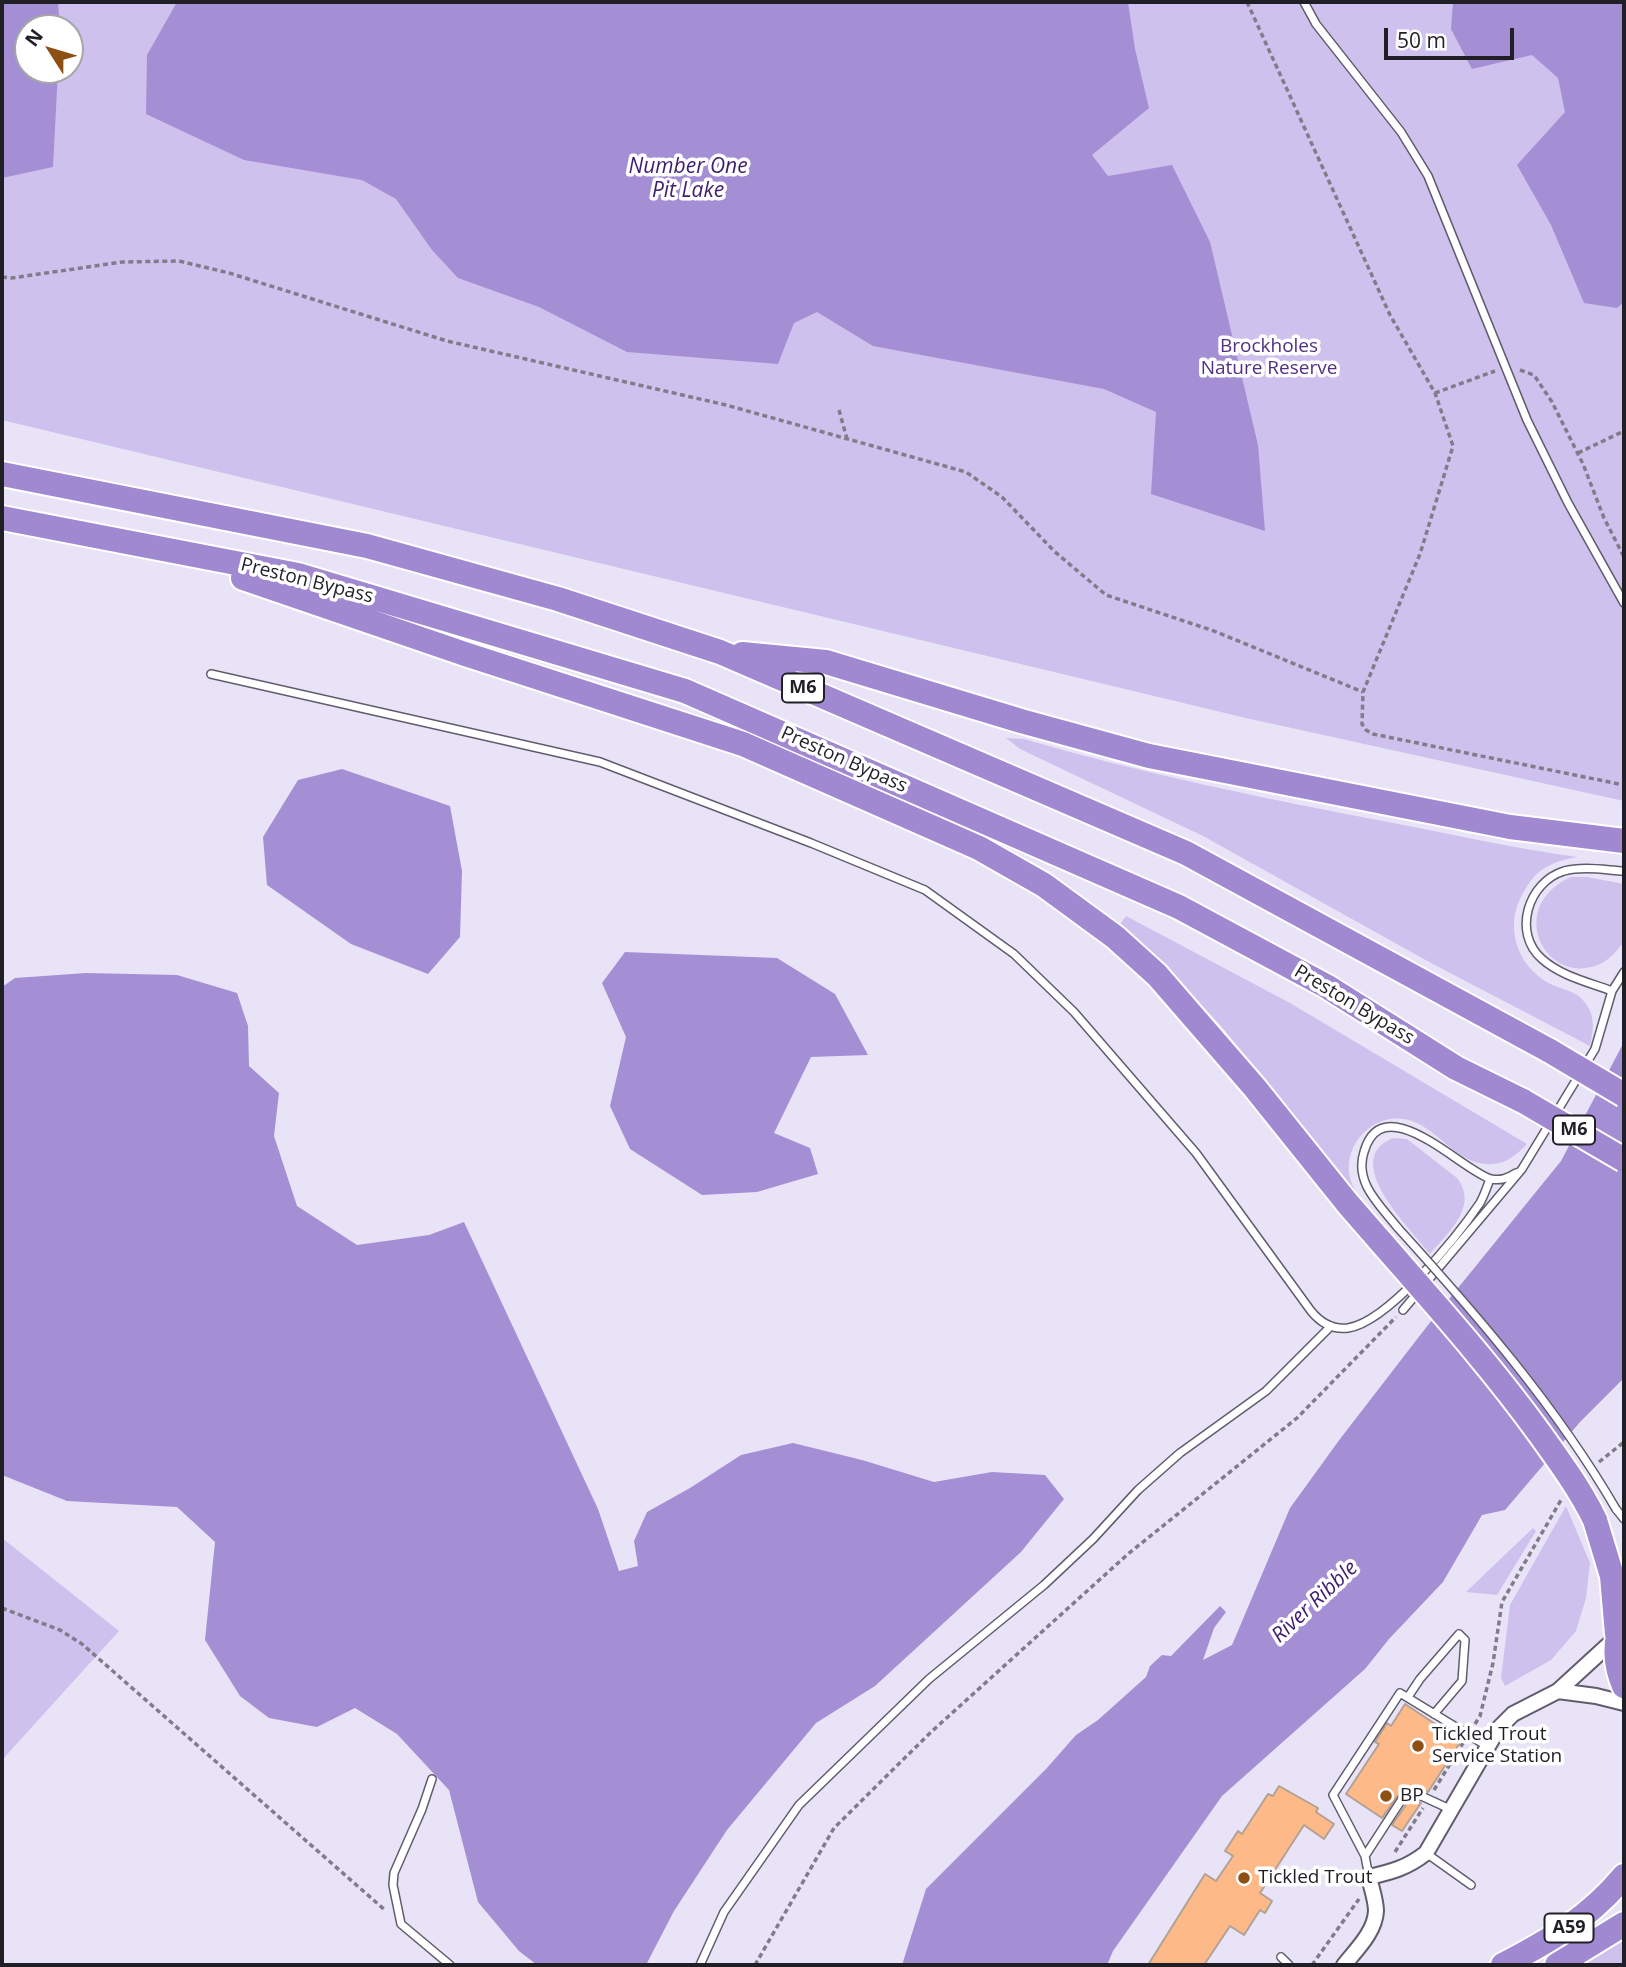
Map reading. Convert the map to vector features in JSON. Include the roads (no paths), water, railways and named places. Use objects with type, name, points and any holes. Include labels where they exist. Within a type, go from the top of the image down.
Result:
[{"type":"highway","name":"M6","points":[[2,474],[367,545],[558,599],[720,652],[1186,853],[1550,1051],[1624,1095]]},
{"type":"highway","name":"Preston Bypass","points":[[2,517],[298,575],[685,691],[1179,906],[1326,986],[1456,1068],[1523,1101],[1624,1160]]},
{"type":"highway","points":[[156,548],[465,654],[743,744],[979,848],[1044,885],[1115,937],[1157,975],[1255,1088],[1348,1204],[1390,1235],[1573,1480],[1606,1514],[1619,1630],[1620,1676],[1624,1686]]},
{"type":"highway","points":[[720,652],[826,662],[1021,722],[1149,755],[1510,827],[1624,841]]},
{"type":"highway","name":"A59","points":[[1503,1965],[1559,1935],[1584,1917],[1624,1876]]},
{"type":"highway","name":"A59","points":[[1557,1965],[1624,1924]]},
{"type":"street","points":[[1344,1965],[1364,1940],[1373,1922],[1376,1909],[1368,1877],[1396,1871],[1412,1864],[1426,1853],[1499,1729],[1513,1714],[1558,1691],[1619,1630]]},
{"type":"street","points":[[1558,1691],[1624,1703]]},
{"type":"lane","points":[[1304,2],[1316,24],[1401,132],[1428,176],[1527,420],[1568,503],[1624,603]]},
{"type":"lane","points":[[211,674],[600,762],[925,890],[1014,954],[1074,1012],[1196,1153],[1319,1321],[1331,1326],[1348,1328],[1382,1312],[1444,1248],[1481,1201],[1490,1179]]},
{"type":"lane","points":[[1612,991],[1570,976],[1541,958],[1528,938],[1527,909],[1538,890],[1555,875],[1579,869],[1624,871]]},
{"type":"lane","points":[[1403,1310],[1520,1171],[1595,1049],[1612,991],[1624,972]]},
{"type":"lane","points":[[1390,1235],[1365,1186],[1362,1168],[1366,1144],[1378,1131],[1398,1128],[1417,1134],[1434,1142],[1472,1171],[1490,1179],[1504,1180],[1520,1171]]},
{"type":"lane","points":[[700,1965],[723,1913],[799,1805],[929,1679],[1044,1585],[1093,1539],[1138,1490],[1180,1453],[1266,1391],[1331,1326]]},
{"type":"lane","points":[[1606,1514],[1624,1519]]},
{"type":"lane","points":[[1408,1697],[1459,1634],[1465,1640],[1462,1681],[1434,1714]]},
{"type":"lane","points":[[1345,1876],[1368,1877],[1365,1856],[1333,1795],[1400,1693],[1488,1746]]},
{"type":"lane","points":[[432,1779],[394,1873],[395,1898],[401,1924],[450,1965]]},
{"type":"lane","points":[[1365,1856],[1404,1796],[1417,1794],[1452,1810]]},
{"type":"lane","points":[[1426,1853],[1471,1885]]},
{"type":"lane","points":[[1281,1957],[1289,1965]]},
{"type":"water","points":[[2,2],[58,2],[59,14],[14,14],[14,84],[57,84],[53,167],[2,178]]},
{"type":"water","name":"Number One Pit Lake","points":[[177,2],[1128,2],[1135,49],[1149,108],[1092,155],[1108,176],[1172,165],[1210,242],[1258,445],[1265,531],[1151,494],[1156,412],[1104,389],[873,346],[817,312],[794,323],[778,364],[627,352],[539,307],[458,278],[432,250],[396,199],[362,180],[244,160],[146,114],[147,55]]},
{"type":"water","points":[[1453,2],[1624,2],[1624,302],[1617,308],[1584,303],[1551,225],[1517,165],[1565,112],[1558,78],[1532,55],[1472,69],[1451,29]]},
{"type":"water","points":[[342,769],[450,806],[462,871],[460,937],[428,974],[351,944],[267,885],[263,837],[298,780]]},
{"type":"water","points":[[625,952],[777,958],[835,994],[868,1055],[811,1057],[774,1133],[810,1148],[818,1174],[757,1192],[702,1195],[630,1149],[610,1106],[626,1037],[602,983]]},
{"type":"water","points":[[86,973],[177,975],[237,993],[248,1026],[249,1066],[279,1093],[274,1136],[297,1206],[357,1245],[429,1235],[464,1222],[598,1509],[619,1571],[638,1566],[634,1541],[647,1512],[741,1455],[793,1443],[934,1482],[992,1472],[1045,1475],[1064,1499],[1021,1552],[875,1686],[816,1723],[727,1830],[674,1911],[646,1965],[537,1965],[519,1951],[478,1902],[449,1790],[397,1734],[355,1708],[317,1727],[269,1718],[240,1696],[205,1640],[215,1542],[177,1507],[67,1501],[2,1475],[2,987],[15,978]]},
{"type":"water","name":"River Ribble","points":[[1624,1042],[1624,1378],[1580,1422],[1505,1510],[1482,1515],[1443,1582],[1389,1639],[1365,1669],[1222,1796],[1113,1951],[1107,1965],[902,1965],[926,1889],[1046,1769],[1076,1735],[1098,1720],[1146,1677],[1150,1666],[1162,1655],[1171,1656],[1220,1606],[1226,1612],[1214,1628],[1203,1660],[1232,1645],[1290,1508],[1428,1325],[1561,1161]]},
{"type":"place","name":"Tickled Trout Service Station","points":[[1418,1746]]},
{"type":"place","name":"BP","points":[[1386,1796]]},
{"type":"place","name":"Tickled Trout","points":[[1244,1878]]},
{"type":"park label","name":"Brockholes Nature Reserve","points":[[1269,358]]}]
